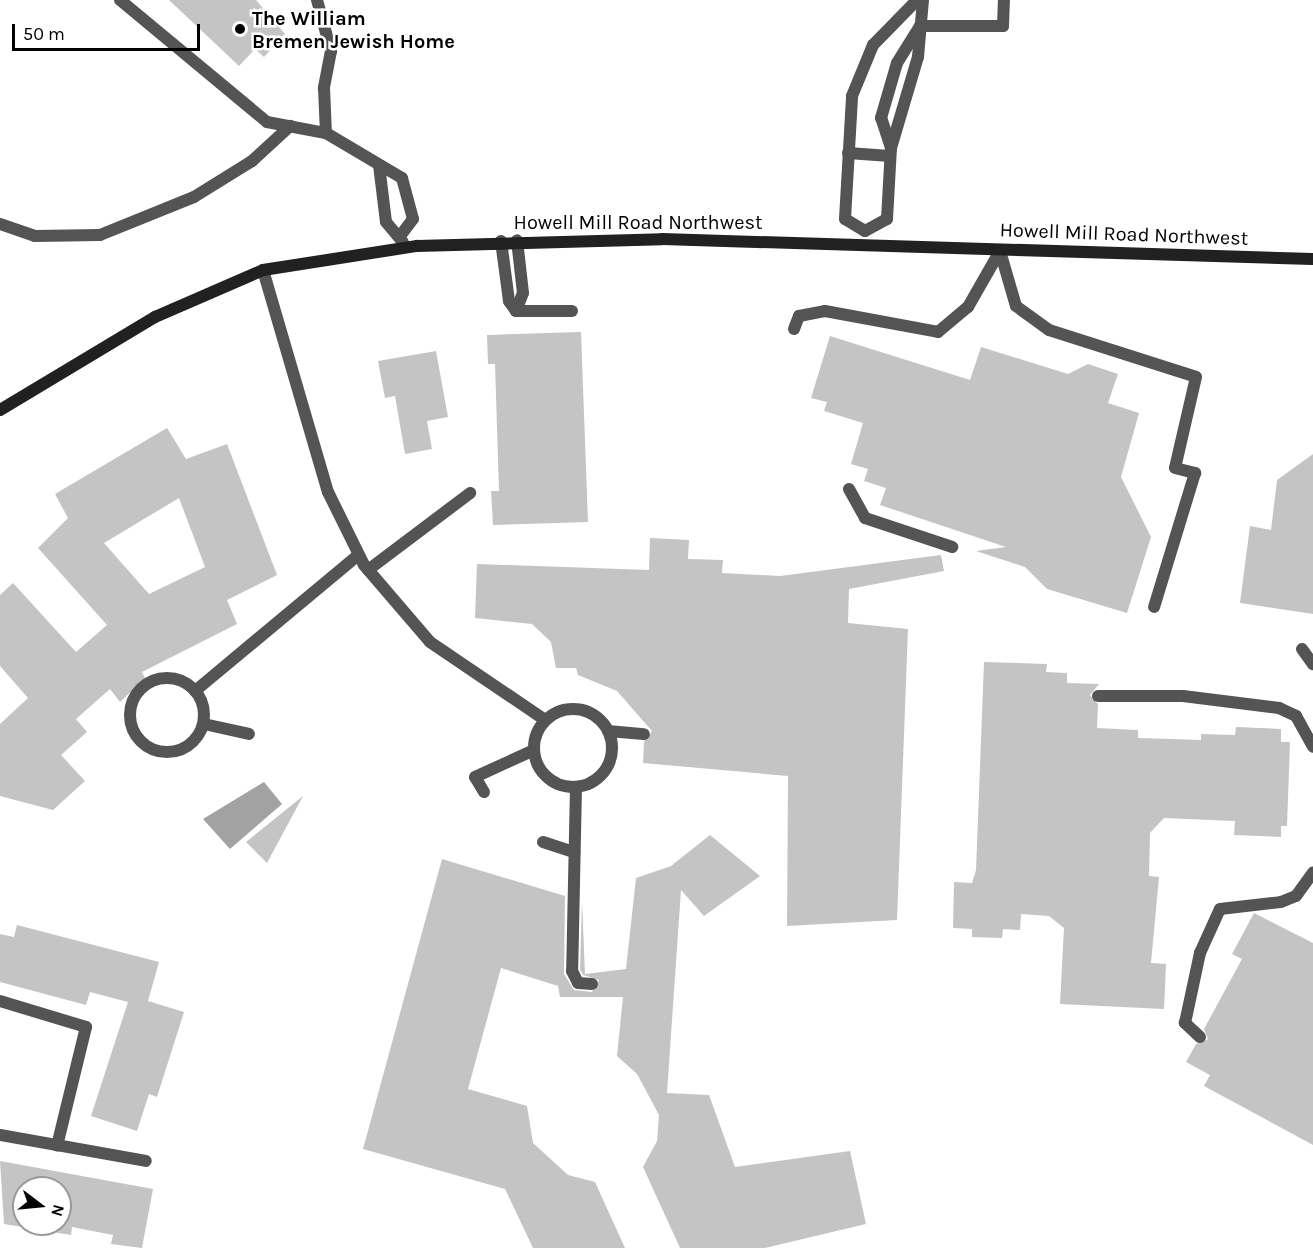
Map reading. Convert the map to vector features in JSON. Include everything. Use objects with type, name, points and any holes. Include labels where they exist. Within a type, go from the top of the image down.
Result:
[{"type":"main road","name":"Howell Mill Road Northwest","points":[[0,410],[155,317],[263,270],[402,241],[518,240],[864,246],[1313,259]]},
{"type":"street","points":[[120,0],[267,122],[326,133],[402,178],[413,219],[402,241],[386,222],[379,165]]},
{"type":"street","points":[[317,0],[331,51],[324,88],[326,133]]},
{"type":"street","points":[[865,231],[845,219],[852,96],[873,45],[917,0]]},
{"type":"street","points":[[865,231],[887,219],[891,152],[918,57],[923,0]]},
{"type":"street","points":[[920,26],[1003,26],[1004,0]]},
{"type":"street","points":[[891,152],[881,118],[897,63],[920,26]]},
{"type":"street","points":[[0,224],[53,235],[100,235],[194,196],[252,161],[290,126]]},
{"type":"street","points":[[848,153],[891,152]]},
{"type":"street","points":[[864,246],[865,231]]},
{"type":"street","points":[[516,310],[523,293],[518,240]]},
{"type":"street","points":[[501,241],[509,301],[516,310]]},
{"type":"street","points":[[794,329],[799,316],[825,311],[938,332],[968,307],[1000,251]]},
{"type":"street","points":[[1000,251],[1016,306],[1049,330],[1196,377],[1175,468],[1195,473],[1154,607]]},
{"type":"street","points":[[263,270],[328,492],[358,555],[368,570],[430,642],[545,720]]},
{"type":"street","points":[[516,310],[572,311]]},
{"type":"street","points":[[849,489],[865,518],[952,547]]},
{"type":"street","points":[[368,570],[470,493]]},
{"type":"street","points":[[195,691],[358,555]]},
{"type":"street","points":[[1302,649],[1313,664]]},
{"type":"street","points":[[176,678],[195,691],[204,724],[191,744],[170,753],[138,740],[129,719],[135,696],[152,681],[176,678]]},
{"type":"street","points":[[1098,696],[1183,696],[1280,708],[1296,716],[1313,747]]},
{"type":"street","points":[[545,720],[579,709],[608,731],[644,734]]},
{"type":"street","points":[[545,720],[534,750],[543,773],[576,787]]},
{"type":"street","points":[[204,724],[249,734]]},
{"type":"street","points":[[576,787],[606,767],[608,731]]},
{"type":"street","points":[[484,792],[475,777],[534,750]]},
{"type":"street","points":[[576,787],[572,971],[578,983],[592,984]]},
{"type":"street","points":[[543,842],[574,852]]},
{"type":"street","points":[[1200,1037],[1185,1023],[1200,953],[1220,909],[1281,902],[1296,896],[1313,873]]},
{"type":"street","points":[[0,1001],[86,1027],[57,1146]]},
{"type":"street","points":[[0,1135],[146,1161]]},
{"type":"shaded area","points":[[264,782],[282,804],[230,849],[203,819]]},
{"type":"building","name":"The William Bremen Jewish Home","points":[[169,0],[256,0],[285,34],[264,57],[255,49],[239,66]]},
{"type":"building","points":[[581,332],[588,522],[493,525],[491,491],[499,491],[495,364],[488,364],[487,335]]},
{"type":"building","points":[[830,336],[970,380],[981,347],[1068,374],[1088,364],[1118,374],[1108,403],[1139,413],[1121,477],[1151,537],[1127,613],[1047,589],[1025,567],[976,551],[1006,547],[880,505],[886,488],[864,481],[868,469],[851,464],[863,423],[824,411],[827,402],[811,398]]},
{"type":"building","points":[[436,351],[448,417],[427,421],[432,449],[405,454],[395,396],[385,398],[378,361]]},
{"type":"building","points":[[167,428],[186,459],[227,444],[277,575],[227,600],[237,624],[142,672],[145,678],[120,702],[110,689],[76,719],[87,732],[61,755],[85,781],[53,810],[0,796],[0,724],[28,698],[0,666],[0,595],[13,583],[76,652],[107,625],[38,548],[68,518],[55,494]],"holes":[[[179,498],[205,567],[149,594],[104,543]]]},
{"type":"building","points":[[1313,454],[1313,614],[1240,603],[1250,526],[1271,530],[1277,480]]},
{"type":"building","points":[[650,538],[689,540],[688,559],[723,560],[722,573],[780,576],[941,555],[944,571],[849,589],[848,623],[908,629],[897,920],[787,926],[788,776],[643,763],[644,742],[652,731],[617,691],[578,675],[576,668],[556,668],[551,642],[532,624],[475,618],[477,564],[649,570]]},
{"type":"building","points":[[984,662],[1047,664],[1046,672],[1067,673],[1067,683],[1099,684],[1090,695],[1098,704],[1097,728],[1138,730],[1138,738],[1201,740],[1201,734],[1235,735],[1236,727],[1281,729],[1281,742],[1290,742],[1287,826],[1281,826],[1281,837],[1234,835],[1235,821],[1164,818],[1150,833],[1149,876],[1159,877],[1151,963],[1166,964],[1164,1009],[1060,1004],[1064,928],[1049,916],[1021,914],[1020,930],[1003,929],[1002,938],[972,937],[972,929],[953,928],[954,882],[972,883],[976,870]]},
{"type":"building","points":[[303,796],[267,863],[246,842]]},
{"type":"building","points":[[710,835],[760,876],[704,916],[681,890],[667,1093],[709,1095],[735,1167],[850,1151],[866,1224],[765,1248],[680,1248],[643,1167],[657,1141],[659,1115],[637,1074],[617,1056],[623,997],[560,997],[558,986],[501,968],[468,1089],[527,1106],[533,1143],[568,1175],[595,1182],[625,1248],[533,1248],[505,1189],[363,1149],[442,859],[565,896],[564,974],[574,990],[592,992],[599,980],[583,975],[580,969],[582,901],[585,974],[626,969],[636,878],[671,866]]},
{"type":"building","points":[[1254,913],[1313,943],[1313,1145],[1204,1086],[1210,1075],[1186,1062],[1196,1044],[1208,1039],[1204,1029],[1242,959],[1232,954]]},
{"type":"building","points":[[17,925],[159,962],[148,1001],[184,1012],[157,1097],[149,1094],[137,1131],[91,1116],[128,1002],[90,992],[86,1005],[0,982],[0,934],[14,937]]},
{"type":"building","points":[[0,1161],[153,1189],[142,1248],[111,1244],[113,1235],[72,1227],[72,1176],[12,1176],[12,1225],[4,1224]]},
{"type":"place","name":"The William Bremen Jewish Home","points":[[240,29]]}]
